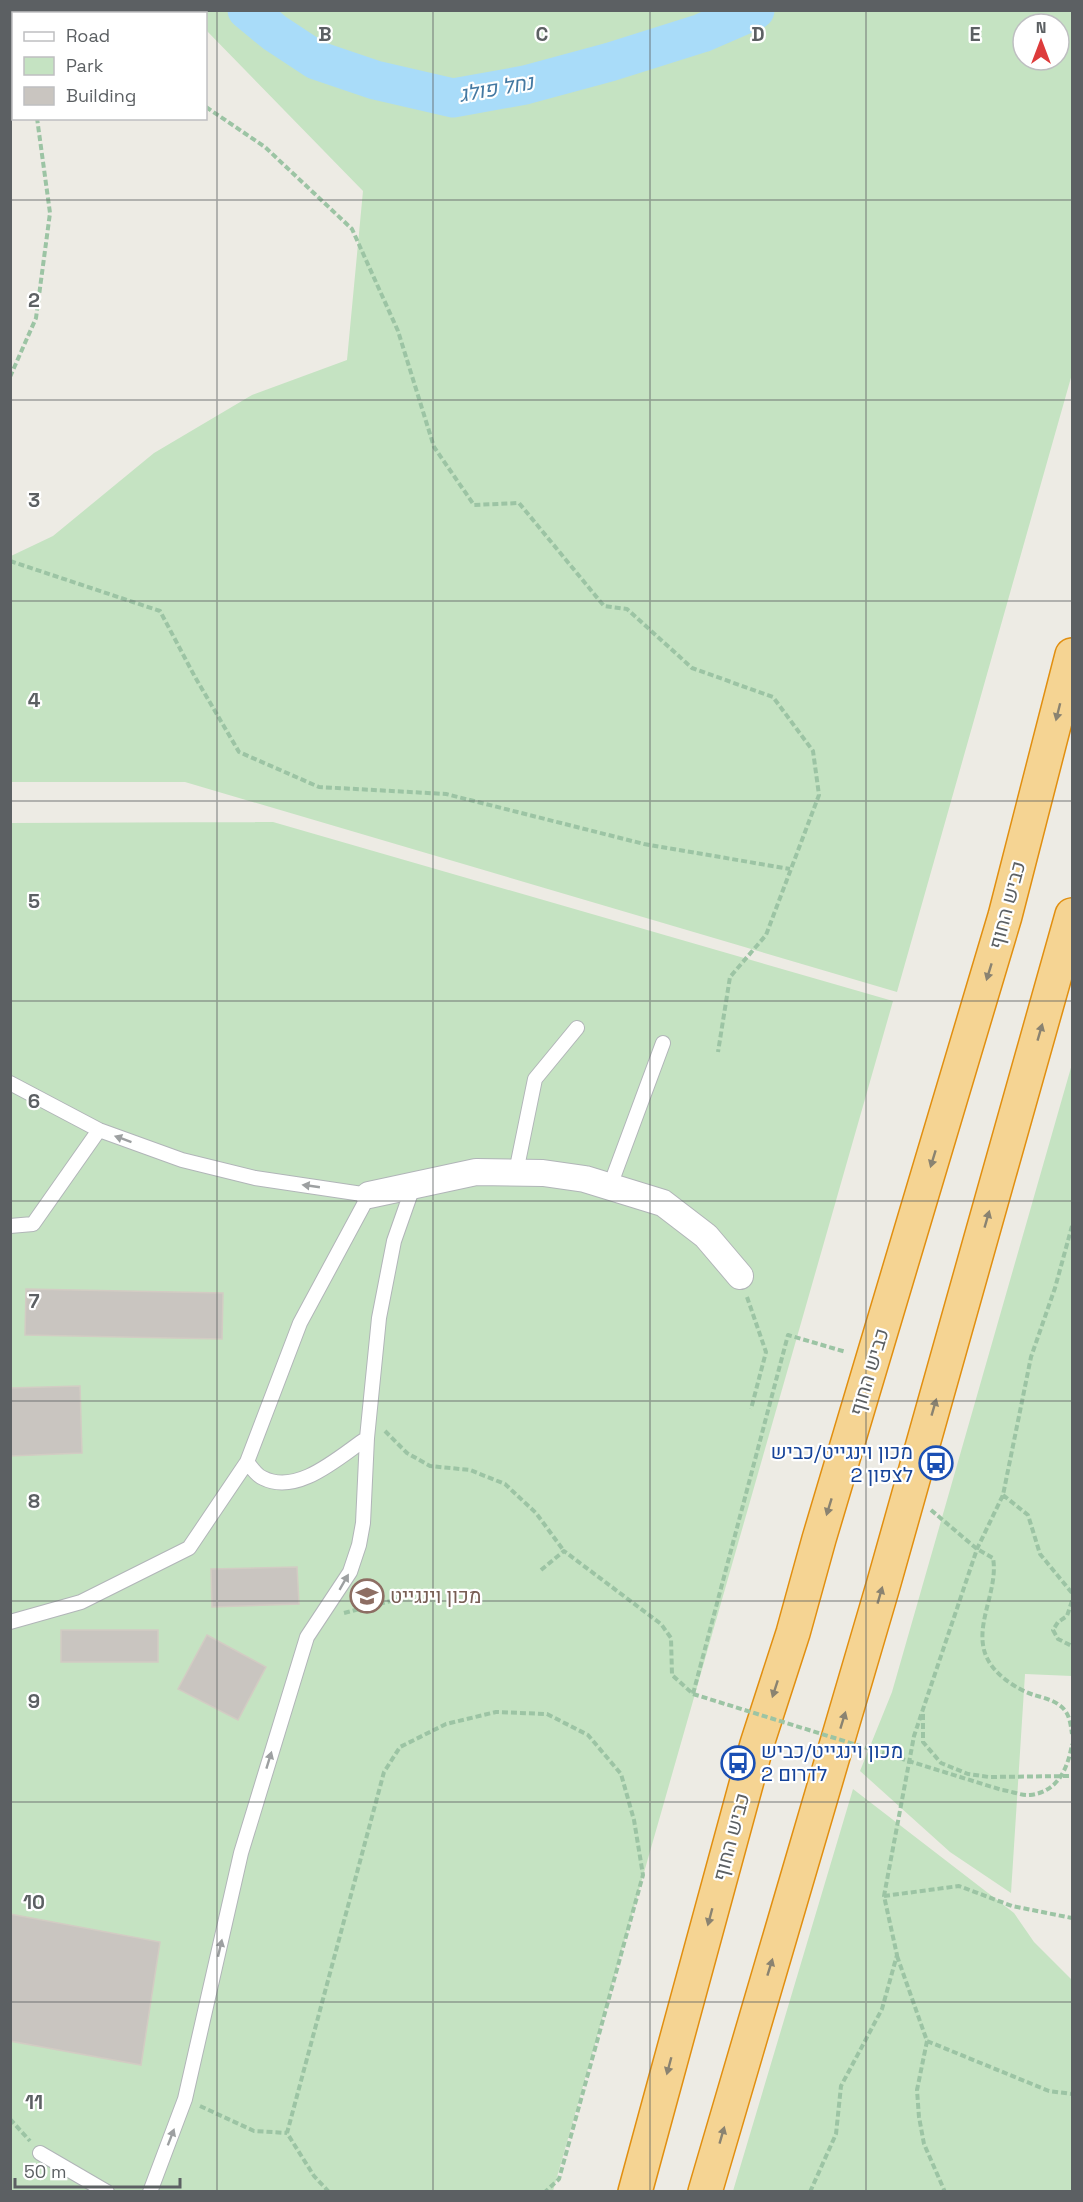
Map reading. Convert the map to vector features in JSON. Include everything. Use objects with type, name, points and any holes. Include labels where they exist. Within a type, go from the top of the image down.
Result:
[{"type":"highway","name":"כביש החוף","points":[[635,2192],[757,1744],[793,1633],[1005,916],[1072,655]]},
{"type":"highway","points":[[705,2192],[909,1492],[1072,915]]},
{"type":"street","points":[[369,1195],[476,1172],[516,1172],[574,1178],[610,1186],[663,1203],[706,1236],[740,1276]]},
{"type":"lane","points":[[516,1172],[535,1079],[577,1028]]},
{"type":"lane","points":[[610,1186],[663,1043]]},
{"type":"lane","points":[[10,1083],[99,1130],[182,1160],[255,1178],[369,1195],[300,1323],[247,1462],[189,1548],[81,1602],[10,1622]]},
{"type":"lane","points":[[10,1227],[33,1224],[99,1130]]},
{"type":"lane","points":[[150,2192],[185,2099],[241,1853],[307,1637],[350,1572],[359,1545],[363,1523],[370,1410],[379,1318],[394,1241],[414,1184]]},
{"type":"lane","points":[[247,1462],[262,1478],[288,1483],[306,1479],[368,1438]]},
{"type":"lane","points":[[40,2153],[107,2192]]},
{"type":"path","points":[[207,108],[265,147],[352,229],[398,331],[434,447],[474,505],[519,503],[604,606],[627,609],[692,668],[773,697],[813,751],[819,795],[766,935],[730,977],[718,1052]]},
{"type":"path","points":[[10,377],[36,318],[50,213],[37,120]]},
{"type":"path","points":[[10,561],[160,611],[239,752],[319,787],[446,794],[644,844],[790,869]]},
{"type":"path","points":[[943,2191],[924,2144],[919,2117],[917,2090],[927,2041],[897,1955],[884,1896],[914,1736],[977,1549],[1003,1495],[1031,1357],[1055,1288],[1072,1226]]},
{"type":"path","points":[[740,1276],[766,1352],[751,1409]]},
{"type":"path","points":[[693,1694],[788,1335],[873,1360]]},
{"type":"path","points":[[370,1410],[385,1431],[415,1458],[430,1466],[470,1470],[505,1484],[536,1513],[564,1551],[661,1624],[671,1638],[672,1675],[693,1694],[1002,1790],[1028,1795],[1048,1790],[1059,1780],[1066,1769],[1072,1744]]},
{"type":"path","points":[[909,1492],[977,1549],[993,1558],[995,1571],[981,1644],[988,1660],[1001,1676],[1031,1694],[1048,1699],[1065,1711],[1072,1734]]},
{"type":"path","points":[[1003,1495],[1028,1515],[1040,1554],[1072,1593]]},
{"type":"path","points":[[540,1570],[564,1551]]},
{"type":"path","points":[[320,1619],[402,1598]]},
{"type":"path","points":[[1072,1601],[1067,1616],[1058,1622],[1053,1630],[1058,1640],[1072,1646]]},
{"type":"path","points":[[923,1711],[923,1742],[941,1762],[968,1774],[989,1777],[1072,1776]]},
{"type":"path","points":[[329,2192],[314,2176],[287,2133],[384,1772],[400,1747],[446,1724],[496,1712],[547,1714],[588,1735],[621,1774],[634,1820],[643,1875],[559,2179],[545,2192]]},
{"type":"path","points":[[884,1896],[959,1886],[1012,1906],[1072,1918]]},
{"type":"path","points":[[810,2192],[836,2134],[841,2086],[882,2009],[897,1955]]},
{"type":"path","points":[[927,2041],[1049,2091],[1072,2094]]},
{"type":"path","points":[[185,2099],[254,2131],[287,2133]]},
{"type":"path","points":[[10,2119],[40,2153]]},
{"type":"green space","points":[[186,11],[1072,11],[1072,374],[897,992],[185,782],[11,782],[11,556],[53,536],[154,453],[252,395],[347,360],[363,191],[207,31],[207,12]]},
{"type":"green space","name":"מכון וינגייט","points":[[273,822],[893,1001],[553,2191],[11,2191],[11,823]]},
{"type":"green space","points":[[1072,1064],[1072,1676],[1025,1674],[1011,1893],[950,1852],[860,1771],[892,1692]]},
{"type":"green space","points":[[853,1789],[1014,1913],[1034,1942],[1072,1980],[1072,2191],[733,2191]]},
{"type":"building","points":[[26,1289],[223,1293],[222,1339],[25,1335]]},
{"type":"building","points":[[80,1386],[82,1453],[10,1456],[10,1388]]},
{"type":"building","points":[[297,1567],[299,1604],[212,1607],[211,1569]]},
{"type":"building","points":[[61,1630],[158,1630],[158,1662],[61,1662]]},
{"type":"building","points":[[207,1635],[266,1667],[238,1720],[178,1689]]},
{"type":"building","points":[[10,1914],[160,1942],[141,2065],[10,2041]]},
{"type":"waterway","name":"נחל פולג","points":[[247,10],[275,33],[316,60],[375,80],[453,98],[525,85],[610,62],[702,33],[755,10]]},
{"type":"place","name":"מכון וינגייט/כביש 2 לצפון","points":[[936,1463]]},
{"type":"place","name":"מכון וינגייט","points":[[367,1596]]},
{"type":"place","name":"מכון וינגייט/כביש 2 לדרום","points":[[738,1763]]}]
